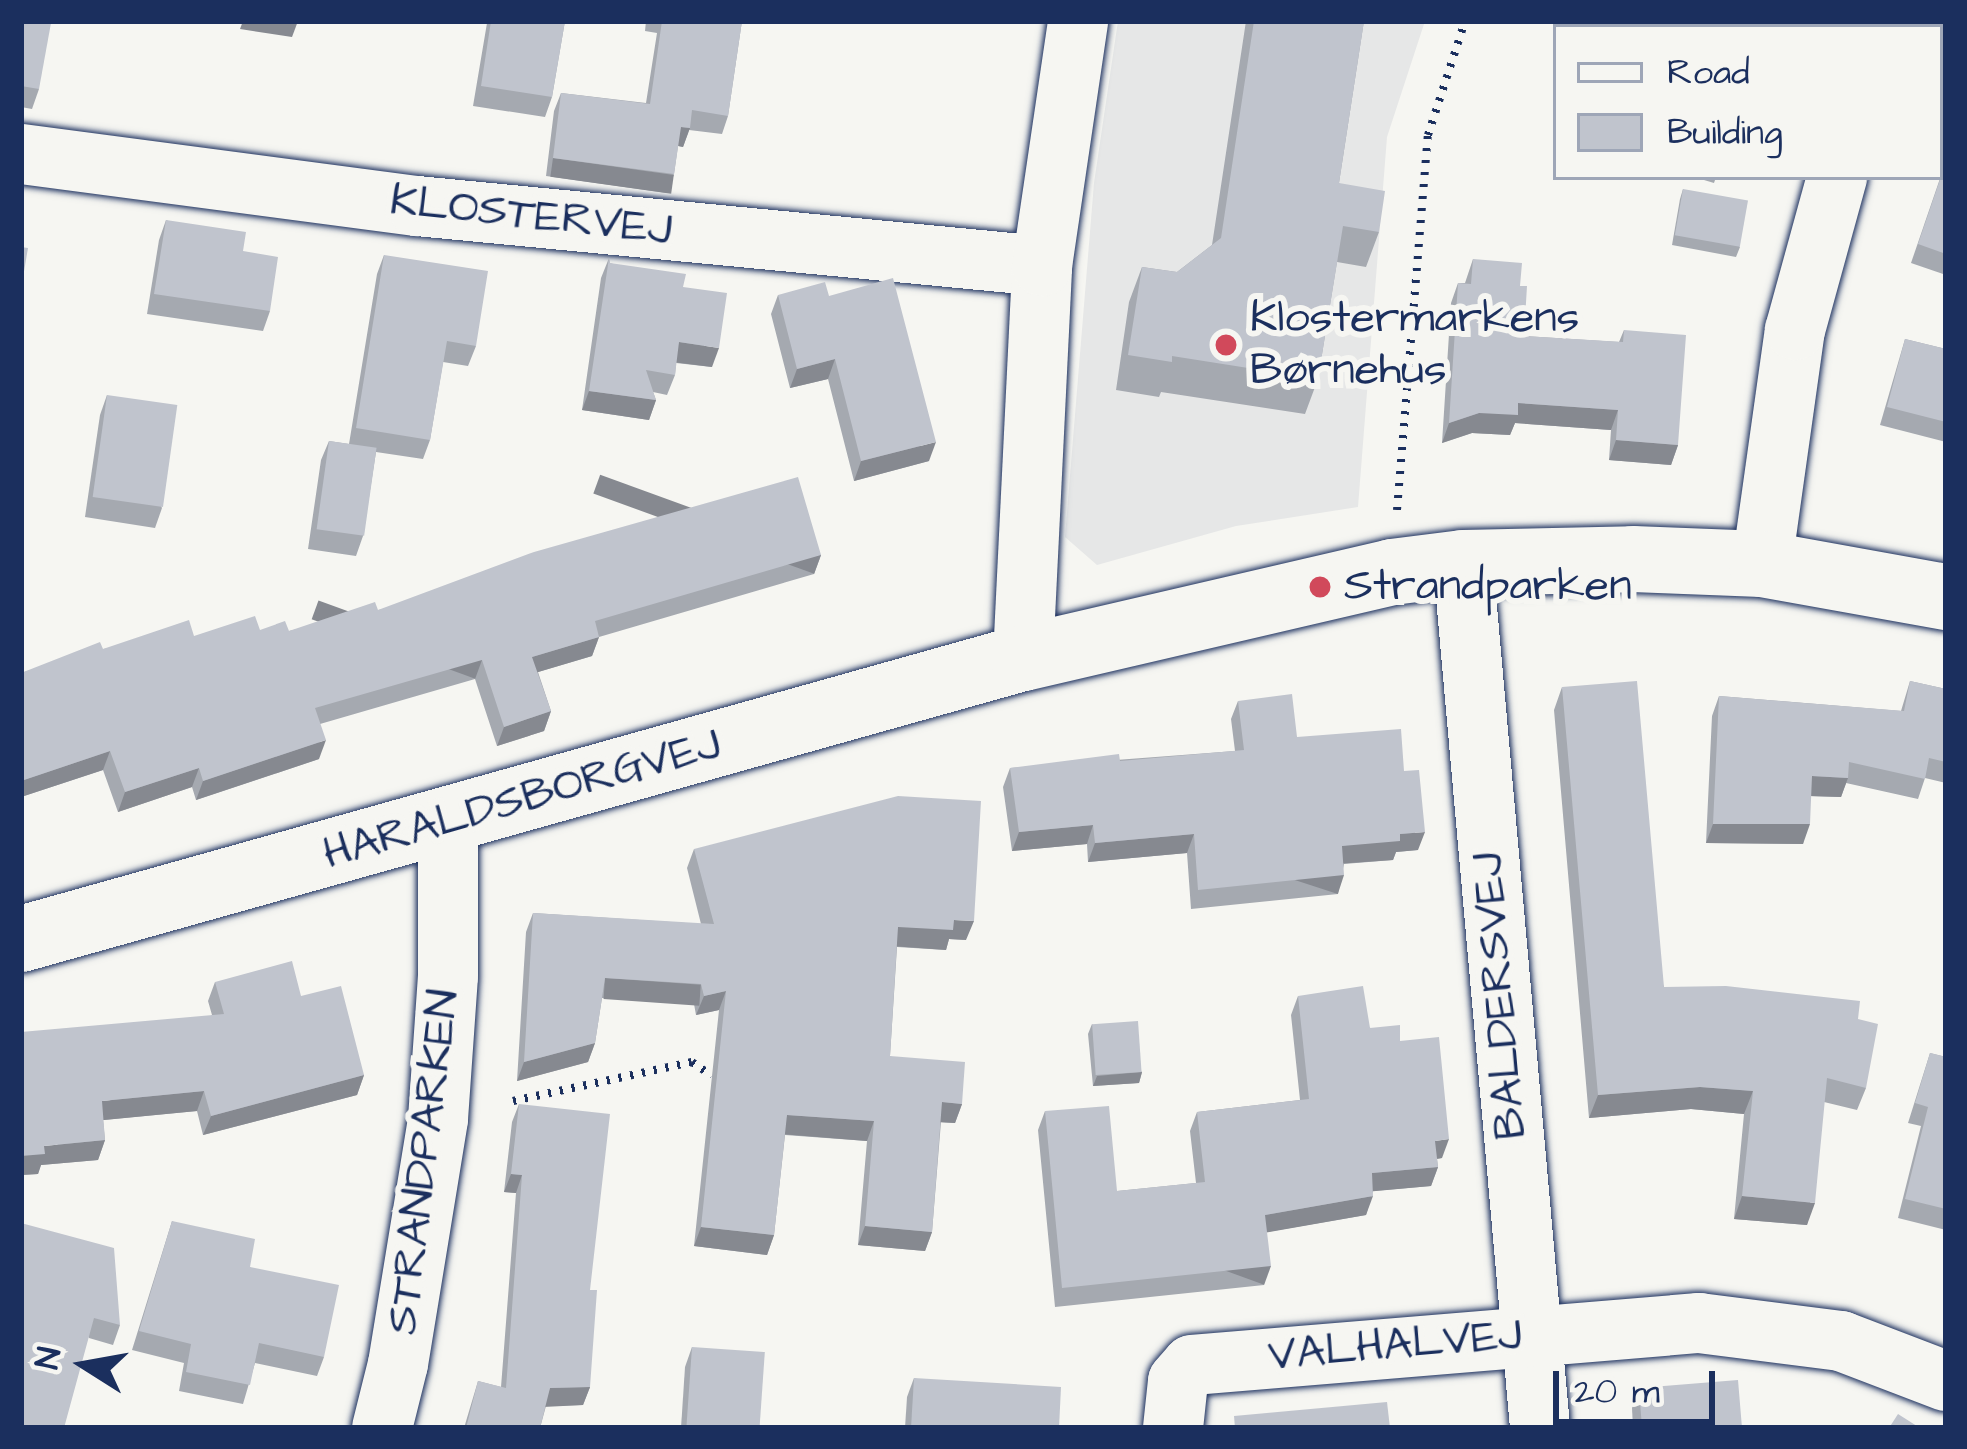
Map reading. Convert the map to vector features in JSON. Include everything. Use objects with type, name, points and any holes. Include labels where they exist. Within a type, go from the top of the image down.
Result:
[{"type":"street","points":[[1022,658],[1042,266],[1078,21]]},
{"type":"street","name":"KLOSTERVEJ","points":[[21,154],[417,206],[1042,266]]},
{"type":"street","points":[[1762,564],[1796,330],[1836,180]]},
{"type":"street","name":"HARALDSBORGVEJ","points":[[21,939],[1022,658],[1393,572],[1463,563],[1633,559],[1762,564],[1946,597]]},
{"type":"street","name":"BALDERSVEJ","points":[[1463,563],[1540,1428]]},
{"type":"street","name":"STRANDPARKEN","points":[[382,1428],[398,1364],[438,1119],[448,976],[448,821]]},
{"type":"street","name":"VALHALVEJ","points":[[1173,1428],[1178,1381],[1192,1365],[1699,1323],[1841,1341],[1946,1381]]},
{"type":"path","points":[[1393,572],[1428,135],[1465,21]]},
{"type":"path","points":[[513,1101],[692,1062],[712,1076]]},
{"type":"shaded area","name":"Klostermarkens Børnehus","points":[[1118,21],[1425,21],[1387,137],[1358,507],[1236,526],[1097,565],[1065,537],[1094,183]]},
{"type":"building","points":[[21,21],[51,23],[39,89],[21,86]]},
{"type":"building","points":[[491,21],[565,21],[552,97],[481,86]]},
{"type":"building","points":[[662,21],[742,21],[728,116],[692,110],[690,128],[681,127],[674,174],[553,158],[561,93],[650,104]]},
{"type":"building","points":[[1254,21],[1364,21],[1339,183],[1385,191],[1379,232],[1343,226],[1318,379],[1172,356],[1172,362],[1128,355],[1142,267],[1177,272],[1221,238]]},
{"type":"building","points":[[1654,21],[1664,24],[1586,24]]},
{"type":"building","points":[[1946,162],[1946,254],[1918,244]]},
{"type":"building","points":[[1683,189],[1748,200],[1740,247],[1675,235]]},
{"type":"building","points":[[166,220],[246,232],[243,251],[278,257],[270,311],[154,294]]},
{"type":"building","points":[[21,247],[28,248],[21,289]]},
{"type":"building","points":[[384,255],[488,271],[476,346],[447,341],[430,440],[356,428]]},
{"type":"building","points":[[609,258],[610,263],[686,274],[683,287],[727,293],[719,348],[679,342],[675,375],[646,370],[656,400],[589,391]]},
{"type":"building","points":[[1473,259],[1522,263],[1520,286],[1527,286],[1524,336],[1623,342],[1624,330],[1686,335],[1678,445],[1616,440],[1618,410],[1518,403],[1518,415],[1479,413],[1449,423],[1458,283],[1471,284]]},
{"type":"building","points":[[893,278],[936,442],[861,461],[835,359],[797,369],[778,295],[825,282],[829,296]]},
{"type":"building","points":[[1905,339],[1946,349],[1946,422],[1887,407]]},
{"type":"building","points":[[107,395],[177,405],[163,507],[93,497]]},
{"type":"building","points":[[329,441],[377,448],[364,536],[317,529]]},
{"type":"building","points":[[798,477],[821,555],[595,621],[599,637],[532,657],[551,711],[504,727],[482,660],[315,708],[326,740],[203,781],[199,768],[125,792],[110,751],[21,781],[21,673],[100,642],[103,649],[189,620],[194,636],[255,616],[260,630],[285,621],[289,631],[375,602],[378,610],[534,552]]},
{"type":"building","points":[[1637,681],[1664,987],[1726,986],[1860,1001],[1858,1019],[1878,1024],[1866,1088],[1827,1078],[1815,1203],[1742,1196],[1753,1091],[1700,1087],[1598,1095],[1562,687]]},
{"type":"building","points":[[1910,681],[1946,689],[1946,762],[1929,758],[1925,779],[1849,762],[1848,778],[1812,776],[1810,824],[1713,824],[1719,696],[1904,711]]},
{"type":"building","points":[[1292,694],[1297,737],[1401,729],[1404,771],[1419,770],[1425,832],[1400,834],[1400,841],[1342,846],[1344,875],[1198,890],[1194,834],[1095,843],[1093,825],[1019,832],[1010,768],[1119,754],[1120,761],[1244,750],[1238,701]]},
{"type":"building","points":[[898,796],[981,801],[974,921],[954,920],[953,930],[898,927],[890,1056],[965,1062],[962,1104],[942,1102],[932,1232],[865,1226],[874,1121],[787,1115],[774,1235],[701,1227],[726,991],[704,996],[701,984],[605,978],[595,1043],[524,1062],[533,913],[714,924],[694,849]]},
{"type":"building","points":[[292,961],[301,996],[341,986],[364,1075],[211,1116],[204,1091],[102,1101],[105,1140],[44,1146],[45,1154],[21,1156],[21,1032],[224,1014],[215,982]]},
{"type":"building","points":[[1363,986],[1370,1028],[1400,1025],[1400,1041],[1439,1037],[1449,1139],[1435,1141],[1438,1167],[1372,1173],[1373,1196],[1265,1215],[1271,1266],[1062,1288],[1045,1111],[1109,1106],[1117,1191],[1205,1182],[1197,1112],[1309,1099],[1298,996]]},
{"type":"building","points":[[1138,1021],[1142,1072],[1096,1075],[1092,1024]]},
{"type":"building","points":[[1930,1053],[1946,1057],[1946,1209],[1905,1199],[1928,1107],[1915,1103]]},
{"type":"building","points":[[519,1104],[610,1114],[590,1290],[597,1290],[590,1387],[550,1388],[540,1428],[466,1428],[478,1381],[506,1388],[522,1175],[511,1174]]},
{"type":"building","points":[[172,1221],[255,1239],[250,1267],[339,1285],[324,1357],[259,1343],[250,1385],[186,1372],[191,1344],[139,1331]]},
{"type":"building","points":[[21,1223],[114,1248],[120,1325],[94,1318],[64,1428],[21,1428]]},
{"type":"building","points":[[692,1347],[765,1352],[760,1428],[686,1428]]},
{"type":"building","points":[[914,1378],[1061,1387],[1059,1428],[911,1428]]},
{"type":"building","points":[[1738,1380],[1742,1428],[1642,1428],[1639,1388]]},
{"type":"building","points":[[1387,1402],[1390,1428],[1235,1428],[1234,1416]]},
{"type":"building","points":[[1898,1414],[1920,1428],[1889,1428]]},
{"type":"place","name":"Klostermarkens Børnehus","points":[[1226,345]]},
{"type":"place","name":"Strandparken","points":[[1320,587]]}]
